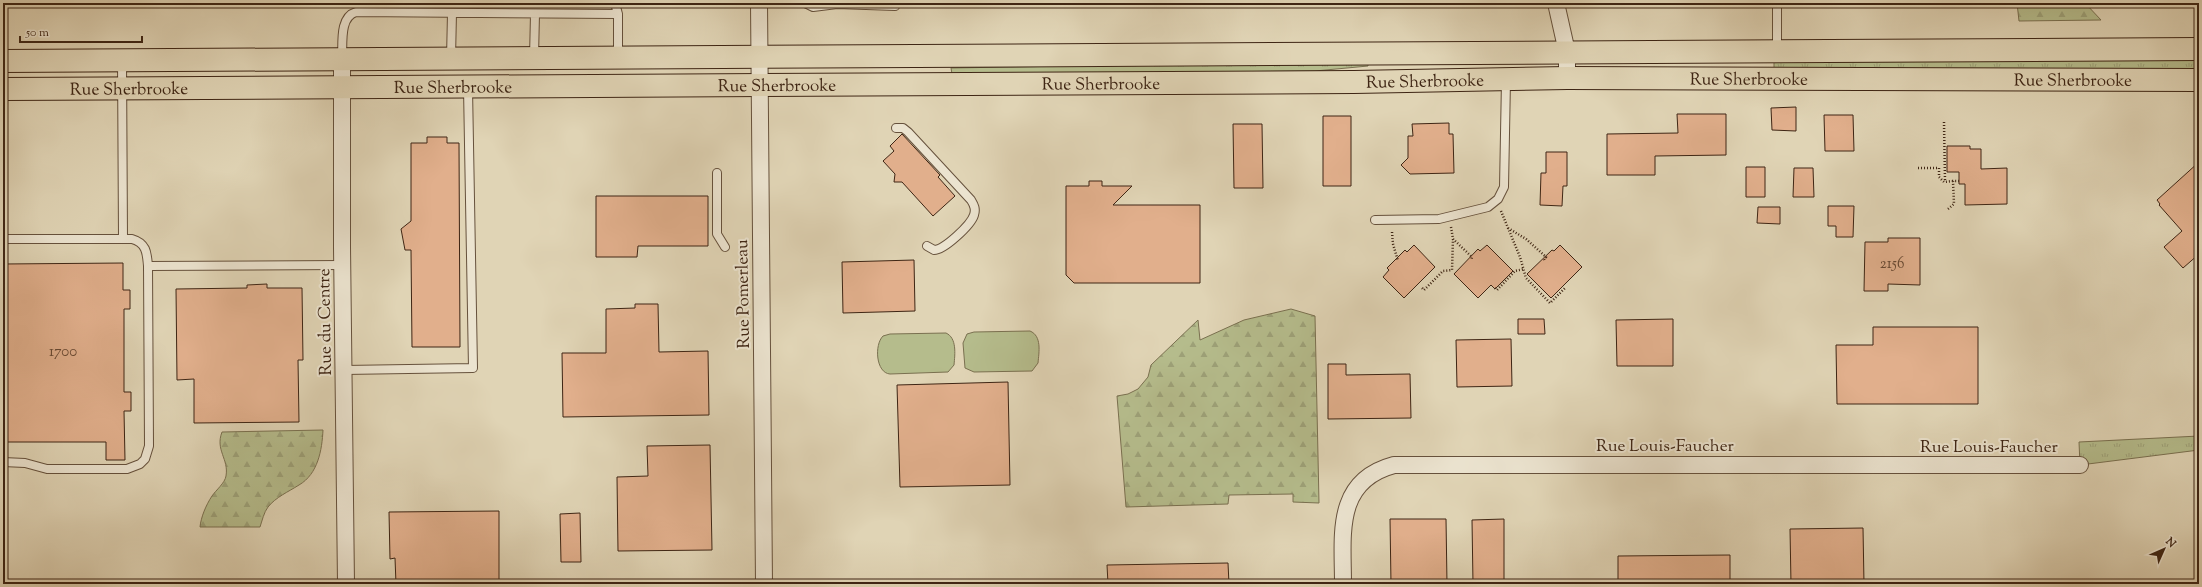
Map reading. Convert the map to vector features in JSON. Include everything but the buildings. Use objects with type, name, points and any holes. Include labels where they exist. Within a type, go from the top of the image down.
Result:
[{"type":"main road","name":"Rue Sherbrooke","points":[[3,61],[1777,50],[2199,49]]},
{"type":"main road","name":"Rue Sherbrooke","points":[[3,89],[342,88],[1567,78],[2199,80]]},
{"type":"street","name":"Rue Pomerleau","points":[[759,3],[758,85],[764,584]]},
{"type":"street","points":[[1556,3],[1567,52],[1567,78]]},
{"type":"street","name":"Rue du Centre","points":[[342,58],[342,265],[346,584]]},
{"type":"street","name":"Rue Louis-Faucher","points":[[1343,584],[1343,524],[1349,501],[1362,482],[1371,475],[1394,465],[2080,465]]},
{"type":"lane","points":[[356,12],[361,3]]},
{"type":"lane","points":[[615,3],[618,14],[618,57]]},
{"type":"lane","points":[[805,3],[813,7],[837,4],[895,4]]},
{"type":"lane","points":[[1777,3],[1777,50]]},
{"type":"lane","points":[[342,58],[345,22],[349,15],[356,12],[618,14]]},
{"type":"lane","points":[[451,58],[452,13]]},
{"type":"lane","points":[[534,57],[535,14]]},
{"type":"lane","points":[[122,60],[123,238]]},
{"type":"lane","points":[[1375,220],[1449,217],[1488,208],[1496,201],[1504,187],[1506,79]]},
{"type":"lane","points":[[344,370],[473,368],[468,87]]},
{"type":"lane","points":[[896,128],[903,128],[908,132],[971,200],[975,209],[972,221],[944,247],[934,250],[927,246]]},
{"type":"lane","points":[[717,173],[717,234],[725,247]]},
{"type":"lane","points":[[3,239],[132,238],[141,242],[146,250],[148,266],[149,446],[145,459],[140,464],[127,469],[47,469],[25,463],[3,462]]},
{"type":"lane","points":[[148,266],[342,265]]},
{"type":"path","points":[[1944,122],[1945,181]]},
{"type":"path","points":[[1918,168],[1939,168],[1939,177],[1945,181],[1959,181]]},
{"type":"path","points":[[1948,210],[1954,204],[1953,181]]},
{"type":"path","points":[[1496,201],[1524,269],[1526,278],[1550,303],[1566,287]]},
{"type":"path","points":[[1422,288],[1424,290],[1443,271],[1452,270],[1453,239],[1449,217]]},
{"type":"path","points":[[1392,219],[1393,244],[1398,261]]},
{"type":"path","points":[[1508,228],[1526,239],[1546,257],[1544,259],[1545,261]]},
{"type":"path","points":[[1453,239],[1472,257],[1472,260]]},
{"type":"path","points":[[1495,288],[1497,290],[1515,271],[1524,269]]},
{"type":"green space","points":[[2017,3],[2085,3],[2101,20],[2019,21]]},
{"type":"green space","points":[[1829,58],[2199,60],[2199,70],[1774,69],[1774,62]]},
{"type":"green space","points":[[1368,61],[1368,66],[1315,71],[952,74],[951,68]]},
{"type":"green space","points":[[1291,309],[1315,316],[1319,503],[1293,502],[1293,494],[1229,495],[1228,504],[1126,507],[1117,396],[1128,394],[1138,389],[1148,377],[1151,365],[1198,320],[1200,340],[1244,320]]},
{"type":"green space","points":[[1030,331],[1034,333],[1039,345],[1038,363],[1032,371],[974,372],[965,368],[963,343],[967,334],[974,332]]},
{"type":"green space","points":[[946,333],[950,335],[954,342],[955,351],[954,365],[948,372],[890,374],[885,372],[879,364],[878,346],[883,336],[890,334]]},
{"type":"green space","points":[[323,430],[322,445],[318,461],[311,475],[299,485],[278,497],[271,503],[265,511],[260,527],[200,527],[208,503],[226,476],[226,464],[220,444],[222,432]]},
{"type":"green space","points":[[2199,436],[2199,450],[2080,465],[2079,442]]}]
